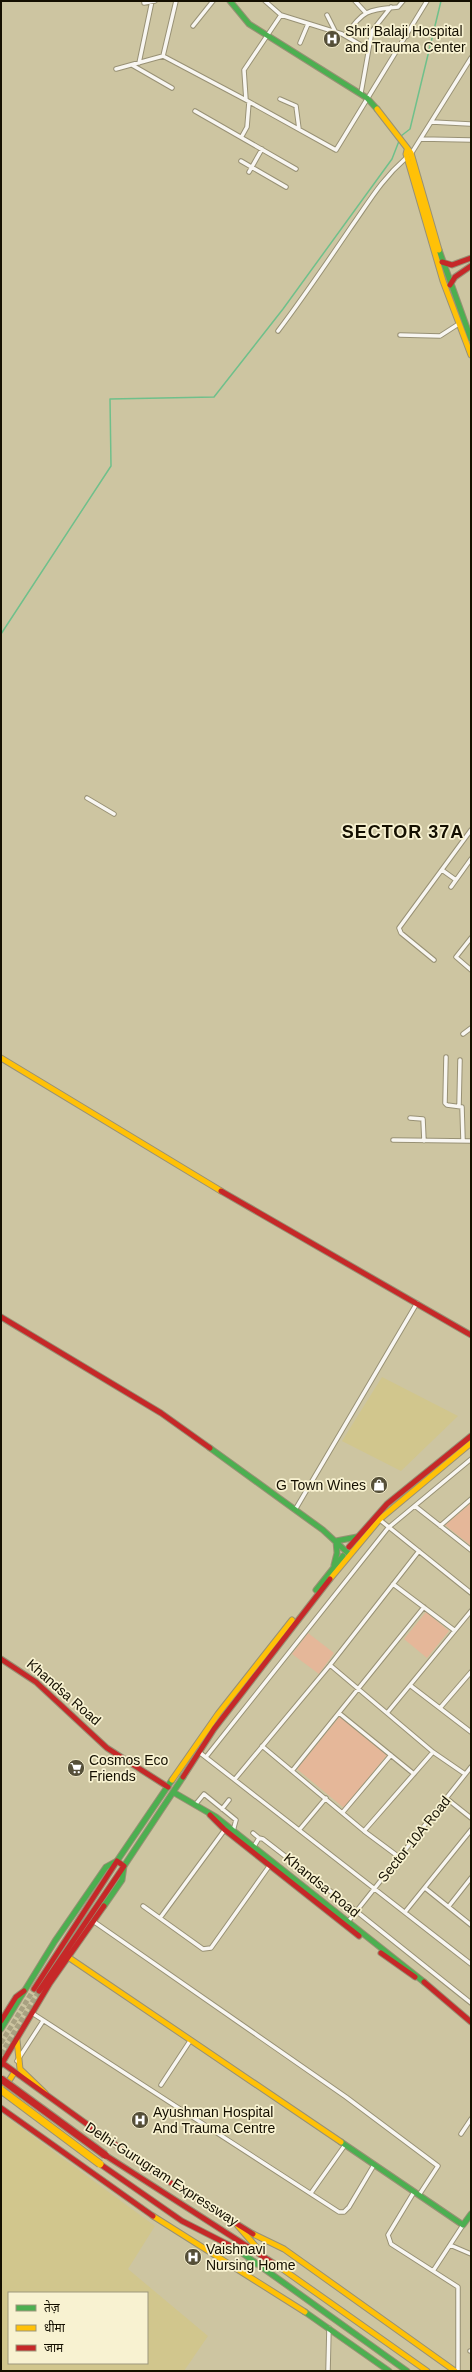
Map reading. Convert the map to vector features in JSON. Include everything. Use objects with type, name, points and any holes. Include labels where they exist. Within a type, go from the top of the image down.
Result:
[{"type":"main road","points":[[230,1],[249,24],[266,37],[361,93],[367,98],[396,133],[407,151],[442,262],[471,339]]},
{"type":"main road","points":[[407,151],[431,244],[457,325],[471,355]]},
{"type":"main road","points":[[442,262],[452,265],[471,258]]},
{"type":"main road","points":[[462,262],[464,268],[469,267]]},
{"type":"main road","points":[[450,285],[455,277],[469,267]]},
{"type":"main road","points":[[1,1058],[245,1206],[471,1335]]},
{"type":"main road","points":[[1,1317],[161,1413],[295,1510],[336,1541],[348,1553]]},
{"type":"main road","points":[[471,1436],[405,1494],[380,1519],[348,1553],[334,1567],[212,1727],[170,1789],[124,1866],[37,1990],[117,1861],[170,1789],[198,1751],[212,1727],[348,1553],[357,1537],[382,1510],[405,1494],[471,1444]]},
{"type":"main road","points":[[336,1541],[357,1537]]},
{"type":"main road","points":[[334,1567],[337,1553],[336,1541]]},
{"type":"main road","name":"Khandsa Road","points":[[1,1659],[36,1682],[107,1748],[209,1815],[216,1818],[228,1830],[358,1933],[411,1971],[418,1979],[471,2022]]},
{"type":"main road","name":"Khandsa Road","points":[[228,1830],[253,1848],[271,1864]]},
{"type":"main road","points":[[117,1861],[124,1866]]},
{"type":"main road","points":[[1,2029],[26,1991],[55,1941],[106,1867],[117,1861]]},
{"type":"main road","points":[[124,1866],[122,1880],[68,1957],[31,2013],[1,2063],[152,2171],[238,2226],[284,2249],[456,2371]]},
{"type":"main road","points":[[68,1957],[463,2225],[471,2214]]},
{"type":"main road","points":[[1,2021],[19,1993],[26,1991]]},
{"type":"main road","points":[[17,2036],[17,2062],[22,2073],[41,2088],[46,2096]]},
{"type":"main road","points":[[1,2092],[14,2073]]},
{"type":"main road","name":"Delhi-Gurugram Expressway","points":[[1,2079],[105,2155],[265,2257],[427,2371]]},
{"type":"main road","name":"Delhi-Gurugram Expressway","points":[[1,2092],[182,2221],[238,2250],[407,2371]]},
{"type":"main road","points":[[1,2108],[147,2212],[231,2264],[329,2328],[389,2371]]},
{"type":"main road","points":[[238,2226],[265,2257]]},
{"type":"main road","points":[[231,2264],[258,2264]]},
{"type":"street","points":[[144,1],[144,4],[153,1]]},
{"type":"street","points":[[139,63],[153,1]]},
{"type":"street","points":[[163,56],[176,1]]},
{"type":"street","points":[[193,26],[213,1]]},
{"type":"street","points":[[265,1],[281,15],[346,35],[368,49]]},
{"type":"street","points":[[269,5],[272,1]]},
{"type":"street","points":[[355,1],[366,13]]},
{"type":"street","points":[[346,35],[355,23],[366,13],[391,7],[398,7],[403,1]]},
{"type":"street","points":[[116,69],[163,56],[336,150],[427,1]]},
{"type":"street","points":[[361,93],[372,32],[391,7]]},
{"type":"street","points":[[242,136],[247,127],[247,101],[244,70],[281,15]]},
{"type":"street","points":[[327,15],[335,31]]},
{"type":"street","points":[[300,43],[308,24]]},
{"type":"street","points":[[372,32],[407,36]]},
{"type":"street","points":[[278,331],[370,198],[407,151],[422,139],[471,58]]},
{"type":"street","points":[[132,65],[172,88]]},
{"type":"street","points":[[280,99],[296,106],[299,129]]},
{"type":"street","points":[[195,111],[242,136],[296,169]]},
{"type":"street","points":[[432,122],[470,124]]},
{"type":"street","points":[[422,139],[471,140]]},
{"type":"street","points":[[249,172],[262,148]]},
{"type":"street","points":[[241,161],[286,187]]},
{"type":"street","points":[[400,335],[440,336],[457,325]]},
{"type":"street","points":[[87,798],[114,814]]},
{"type":"street","points":[[434,960],[399,930],[471,830]]},
{"type":"street","points":[[451,887],[471,859]]},
{"type":"street","points":[[442,870],[456,880]]},
{"type":"street","points":[[471,938],[456,957],[471,970]]},
{"type":"street","points":[[464,1034],[471,1028]]},
{"type":"street","points":[[446,1057],[446,1105],[459,1106]]},
{"type":"street","points":[[460,1060],[459,1106],[462,1107],[463,1140]]},
{"type":"street","points":[[410,1118],[423,1119],[424,1140]]},
{"type":"street","points":[[393,1140],[471,1141]]},
{"type":"street","points":[[295,1510],[417,1303]]},
{"type":"street","points":[[206,1757],[388,1528],[471,1459]]},
{"type":"street","points":[[440,1526],[471,1499]]},
{"type":"street","points":[[415,1506],[471,1550]]},
{"type":"street","points":[[380,1519],[388,1528],[471,1593]]},
{"type":"street","points":[[235,1778],[330,1665],[419,1551]]},
{"type":"street","points":[[393,1584],[454,1630]]},
{"type":"street","points":[[292,1771],[424,1607]]},
{"type":"street","points":[[387,1713],[411,1686],[454,1630],[471,1611]]},
{"type":"street","points":[[330,1665],[433,1752],[465,1774]]},
{"type":"street","points":[[440,1708],[470,1677],[471,1672]]},
{"type":"street","points":[[411,1686],[471,1732]]},
{"type":"street","points":[[339,1713],[414,1774]]},
{"type":"street","points":[[262,1746],[364,1831],[399,1857]]},
{"type":"street","points":[[198,1751],[235,1778],[471,1964]]},
{"type":"street","points":[[364,1831],[433,1752]]},
{"type":"street","points":[[343,1812],[391,1755]]},
{"type":"street","name":"Sector 10A Road","points":[[346,1923],[471,1767]]},
{"type":"street","points":[[160,1918],[236,1820],[204,1794],[195,1805]]},
{"type":"street","points":[[300,1829],[326,1798]]},
{"type":"street","points":[[446,1798],[471,1818]]},
{"type":"street","points":[[222,1809],[229,1800]]},
{"type":"street","points":[[405,1912],[471,1830]]},
{"type":"street","points":[[253,1833],[356,1911],[471,2003]]},
{"type":"street","points":[[253,1848],[259,1838]]},
{"type":"street","points":[[143,1906],[203,1949],[207,1950],[211,1948],[271,1864]]},
{"type":"street","points":[[448,1906],[471,1878]]},
{"type":"street","points":[[425,1888],[470,1924]]},
{"type":"street","points":[[93,1921],[340,2092],[438,2166],[416,2194],[388,2235],[388,2238],[391,2244],[458,2288],[456,2371]]},
{"type":"street","points":[[31,2013],[336,2210],[344,2212],[374,2165]]},
{"type":"street","points":[[17,2062],[43,2021]]},
{"type":"street","points":[[161,2085],[190,2041]]},
{"type":"street","points":[[461,2134],[471,2119]]},
{"type":"street","points":[[311,2193],[345,2145]]},
{"type":"street","points":[[433,2271],[463,2225]]},
{"type":"street","points":[[450,2245],[471,2254]]},
{"type":"street","points":[[328,2371],[329,2328]]},
{"type":"shaded area","points":[[382,1377],[458,1416],[401,1471],[342,1441]]},
{"type":"shaded area","points":[[471,1503],[471,1544],[470,1545],[445,1525]]},
{"type":"shaded area","points":[[426,1612],[449,1631],[427,1658],[404,1639]]},
{"type":"shaded area","points":[[308,1633],[334,1653],[319,1674],[292,1654]]},
{"type":"shaded area","points":[[340,1716],[387,1755],[344,1808],[297,1769]]},
{"type":"shaded area","points":[[1,2113],[155,2226],[128,2269],[208,2336],[184,2371],[1,2371]]},
{"type":"waterway","points":[[401,136],[410,129],[441,1]]},
{"type":"waterway","points":[[1,634],[111,466],[110,399],[214,397],[283,309],[392,159],[399,141]]},
{"type":"tunnel","points":[[1,2043],[34,1989]]},
{"type":"tunnel","points":[[1,2054],[39,1991]]},
{"type":"traffic: fast","points":[[230,1],[249,24],[367,98],[377,109]]},
{"type":"traffic: fast","points":[[439,250],[471,339]]},
{"type":"traffic: fast","points":[[210,1448],[323,1530],[349,1554]]},
{"type":"traffic: fast","points":[[334,1565],[337,1553],[336,1541],[357,1537]]},
{"type":"traffic: fast","points":[[316,1590],[343,1556]]},
{"type":"traffic: fast","points":[[104,1906],[122,1880],[124,1866],[183,1777]]},
{"type":"traffic: fast","points":[[1,2029],[55,1941],[106,1867],[117,1861],[172,1780]]},
{"type":"traffic: fast","points":[[173,1792],[216,1817],[424,1982]]},
{"type":"traffic: fast","points":[[341,2142],[463,2225],[471,2214]]},
{"type":"traffic: fast","points":[[235,2248],[407,2371]]},
{"type":"traffic: fast","points":[[231,2264],[258,2264]]},
{"type":"traffic: fast","points":[[305,2312],[389,2371]]},
{"type":"traffic: slow","points":[[377,109],[411,153],[439,250]]},
{"type":"traffic: slow","points":[[407,150],[406,154],[443,281],[471,355]]},
{"type":"traffic: slow","points":[[1,1058],[221,1191]]},
{"type":"traffic: slow","points":[[330,1579],[380,1519],[471,1443]]},
{"type":"traffic: slow","points":[[172,1780],[218,1714],[292,1620]]},
{"type":"traffic: slow","points":[[68,1957],[341,2142]]},
{"type":"traffic: slow","points":[[17,2040],[20,2069],[45,2093]]},
{"type":"traffic: slow","points":[[1,2093],[14,2073]]},
{"type":"traffic: slow","points":[[1,2090],[100,2164]]},
{"type":"traffic: slow","points":[[153,2216],[305,2312]]},
{"type":"traffic: slow","points":[[238,2226],[259,2250]]},
{"type":"traffic: slow","points":[[253,2234],[284,2249],[455,2371]]},
{"type":"traffic: slow","points":[[281,2268],[427,2371]]},
{"type":"traffic: jam","points":[[442,262],[452,265],[471,258]]},
{"type":"traffic: jam","points":[[450,285],[455,277],[471,266]]},
{"type":"traffic: jam","points":[[221,1191],[471,1335]]},
{"type":"traffic: jam","points":[[1,1317],[161,1413],[210,1448]]},
{"type":"traffic: jam","points":[[349,1547],[387,1504],[471,1436]]},
{"type":"traffic: jam","points":[[183,1777],[214,1729],[330,1579]]},
{"type":"traffic: jam","points":[[1,1659],[36,1682],[107,1748],[168,1787]]},
{"type":"traffic: jam","points":[[210,1815],[225,1830],[359,1936]]},
{"type":"traffic: jam","points":[[34,1989],[117,1861],[124,1866],[39,1991]]},
{"type":"traffic: jam","points":[[1,2065],[50,1983],[104,1906]]},
{"type":"traffic: jam","points":[[381,1953],[415,1977]]},
{"type":"traffic: jam","points":[[424,1982],[471,2022]]},
{"type":"traffic: jam","points":[[1,2021],[16,1997],[24,1991]]},
{"type":"traffic: jam","points":[[1,2062],[152,2171],[253,2234]]},
{"type":"traffic: jam","points":[[1,2079],[105,2155]]},
{"type":"traffic: jam","points":[[1,2108],[153,2216]]},
{"type":"traffic: jam","points":[[105,2155],[281,2268]]},
{"type":"traffic: jam","points":[[100,2164],[182,2221],[235,2248]]},
{"type":"place","name":"Shri Balaji Hospital and Trauma Center","points":[[332,39]]},
{"type":"place","name":"G Town Wines","points":[[379,1485]]},
{"type":"place","name":"Cosmos Eco Friends","points":[[76,1768]]},
{"type":"place","name":"Ayushman Hospital And Trauma Centre","points":[[140,2120]]},
{"type":"place","name":"Vaishnavi Nursing Home","points":[[193,2257]]},
{"type":"district","name":"SECTOR 37A","points":[[403,832]]}]
